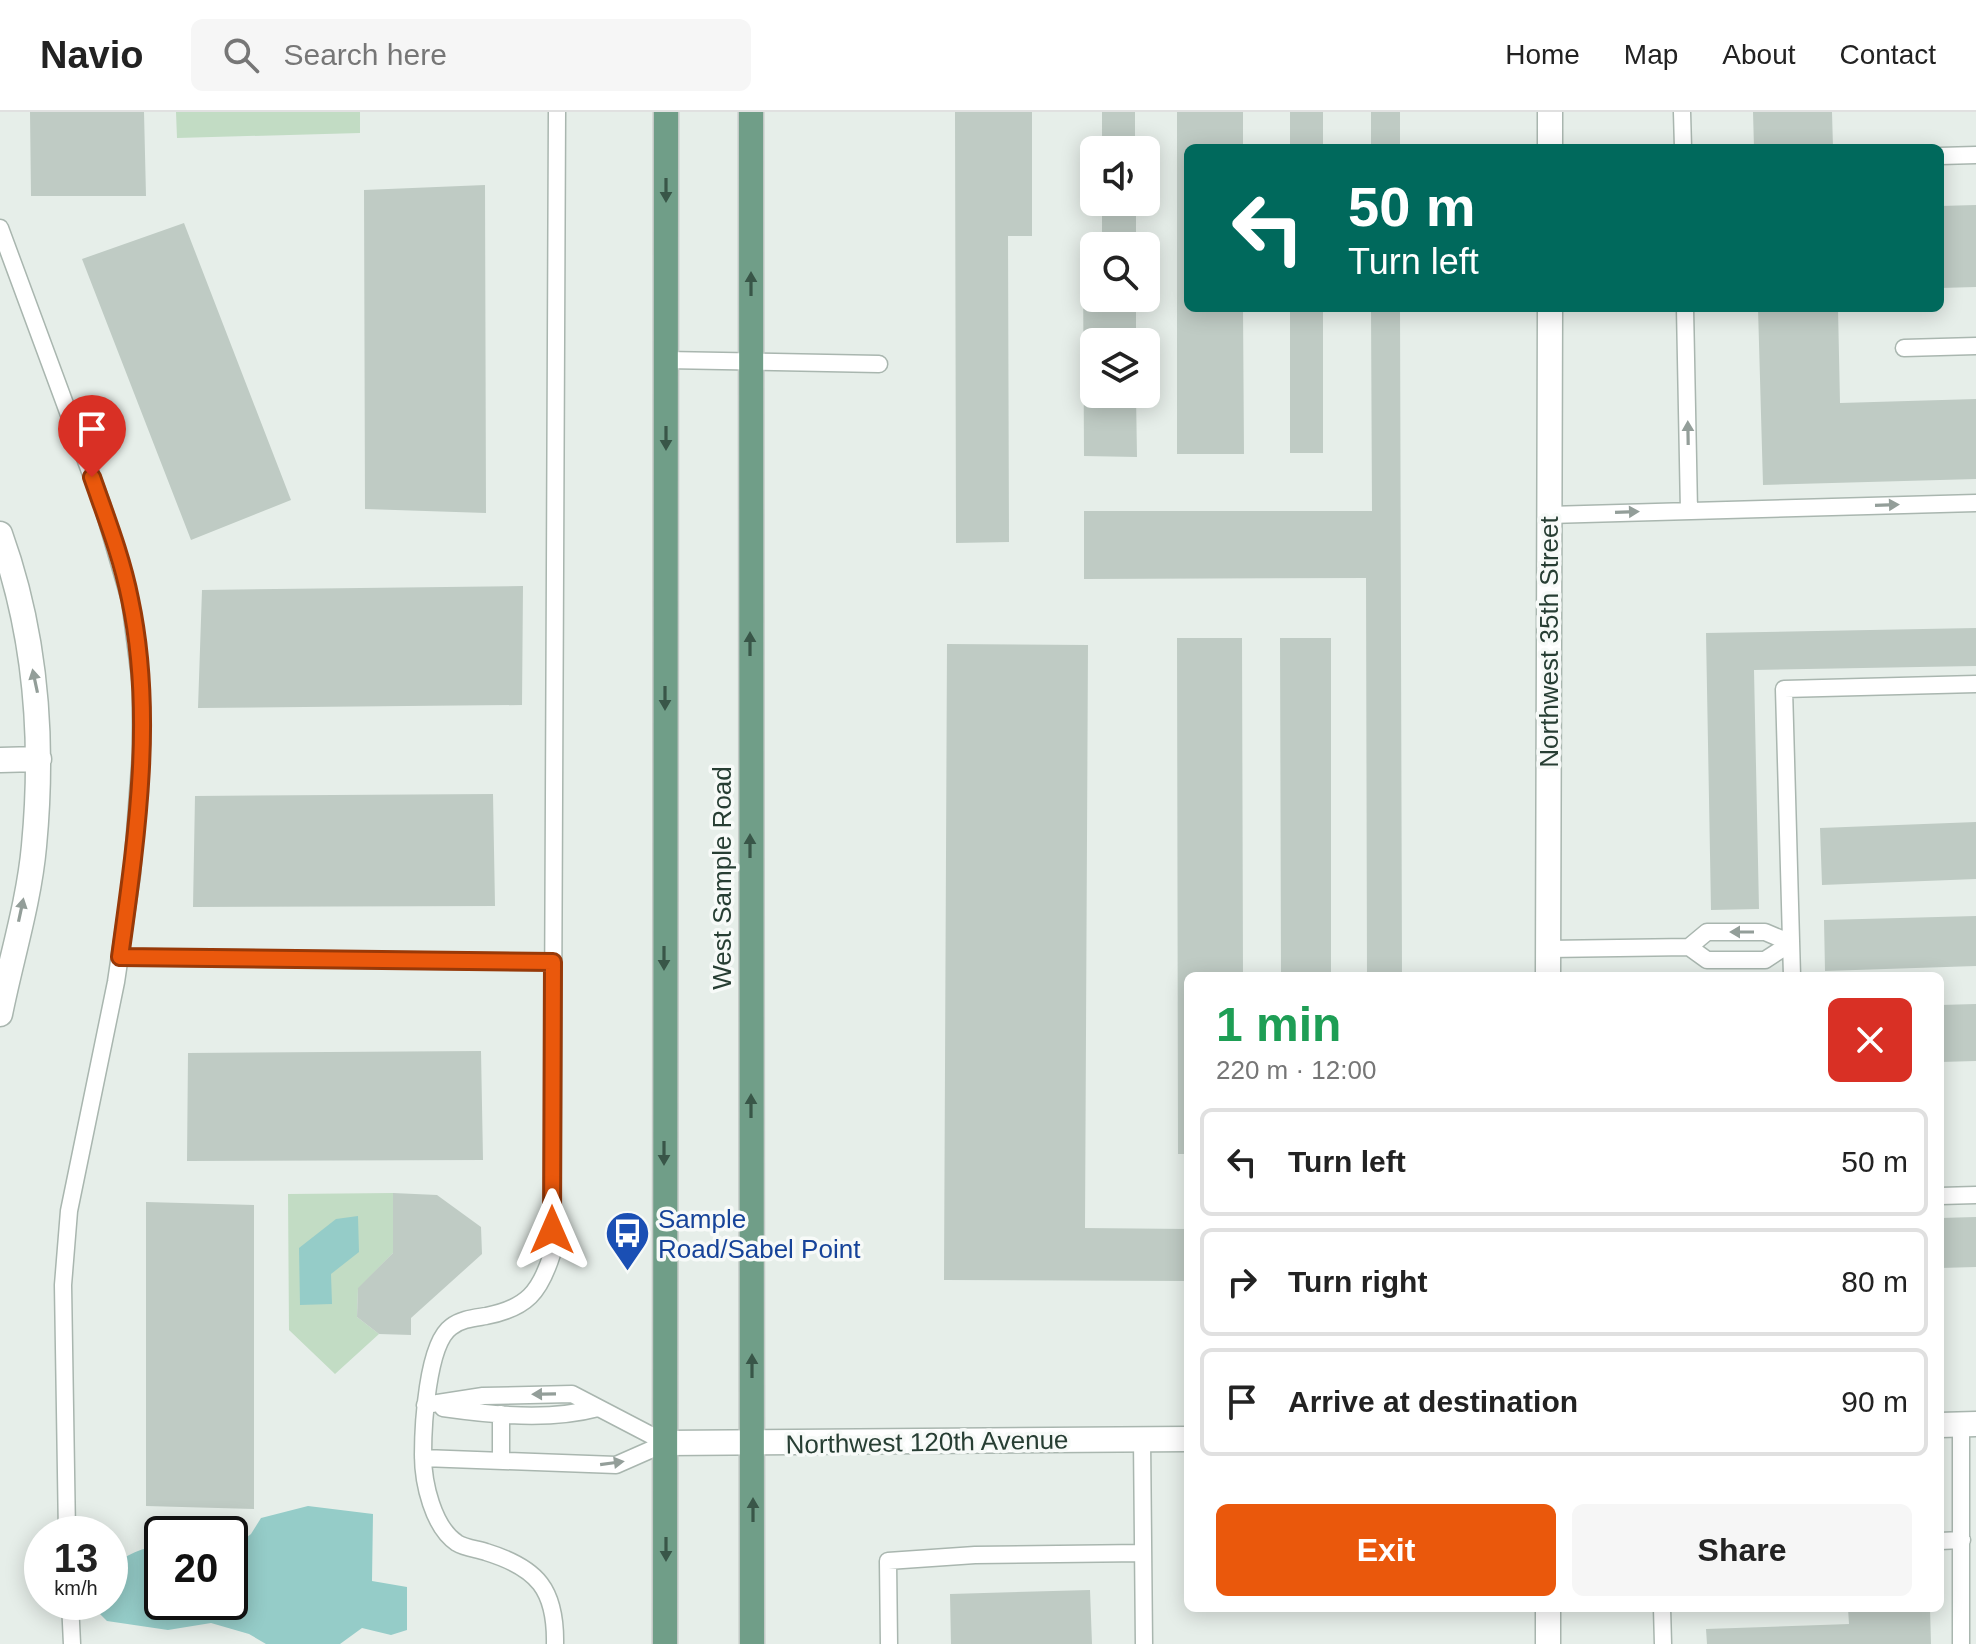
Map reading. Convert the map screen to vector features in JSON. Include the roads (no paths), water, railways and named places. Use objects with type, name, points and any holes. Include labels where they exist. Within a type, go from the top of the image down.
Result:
[{"type":"main road","points":[[665,1644],[666,112]]},
{"type":"main road","name":"West Sample Road","points":[[751,112],[752,1644]]},
{"type":"street","points":[[1550,112],[1550,144]]},
{"type":"street","name":"Northwest 35th Street","points":[[1548,972],[1550,312]]},
{"type":"street","points":[[0,534],[10,561],[38,695],[39,759],[34,849],[0,1014]]},
{"type":"street","points":[[0,760],[39,759]]},
{"type":"street","name":"Northwest 120th Avenue","points":[[666,1443],[1184,1439]]},
{"type":"street","points":[[1548,1612],[1548,1644]]},
{"type":"lane","points":[[555,1644],[556,1616],[538,1579],[519,1564],[459,1544],[442,1530],[433,1507],[423,1458],[425,1405],[436,1353],[449,1328],[465,1320],[520,1305],[543,1284],[552,1254],[557,112]]},
{"type":"lane","points":[[1682,112],[1683,144]]},
{"type":"lane","points":[[1944,156],[1976,155]]},
{"type":"lane","points":[[0,228],[102,504],[130,600],[141,685],[141,753],[132,874],[120,957],[69,1211],[63,1285],[67,1516]]},
{"type":"lane","points":[[1685,312],[1689,511]]},
{"type":"lane","points":[[1904,348],[1976,346]]},
{"type":"lane","points":[[666,360],[879,364]]},
{"type":"lane","points":[[1549,515],[1976,503]]},
{"type":"lane","points":[[1792,972],[1784,689],[1976,684]]},
{"type":"lane","points":[[1689,947],[1707,932],[1765,932],[1791,943]]},
{"type":"lane","points":[[1548,949],[1689,947],[1707,960],[1765,960],[1791,943]]},
{"type":"lane","points":[[120,957],[553,962]]},
{"type":"lane","points":[[1944,1196],[1976,1195]]},
{"type":"lane","points":[[425,1405],[483,1396],[572,1394],[666,1443]]},
{"type":"lane","points":[[425,1405],[501,1414],[573,1414],[598,1408]]},
{"type":"lane","points":[[501,1414],[501,1461]]},
{"type":"lane","points":[[1959,1425],[1961,1644]]},
{"type":"lane","points":[[1142,1439],[1144,1644]]},
{"type":"lane","points":[[423,1458],[616,1465],[666,1443]]},
{"type":"lane","points":[[1944,1541],[1962,1540]]},
{"type":"lane","points":[[889,1644],[888,1561],[975,1555],[1143,1553]]},
{"type":"lane","points":[[1662,1612],[1663,1644]]},
{"type":"lane","points":[[71,1620],[72,1644]]},
{"type":"water","points":[[358,1216],[359,1252],[331,1274],[332,1304],[300,1305],[299,1248],[336,1219]]},
{"type":"water","points":[[308,1506],[373,1514],[372,1581],[407,1587],[407,1630],[391,1635],[362,1628],[340,1644],[266,1644],[249,1634],[211,1623],[168,1630],[106,1620],[128,1620],[128,1556],[144,1549],[144,1620],[248,1620],[248,1536],[261,1518]]},
{"type":"place","name":"Sample Road/Sabel Point","points":[[627,1273]]}]
